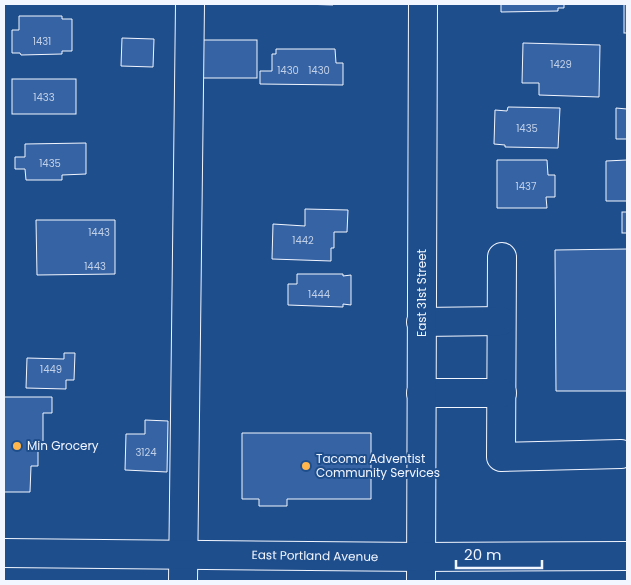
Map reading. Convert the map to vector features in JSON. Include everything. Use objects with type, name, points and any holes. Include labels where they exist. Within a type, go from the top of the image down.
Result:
[{"type":"main road","points":[[183,581],[190,4]]},
{"type":"main road","name":"East 31st Street","points":[[421,569],[423,4]]},
{"type":"main road","points":[[502,257],[501,457],[621,454]]},
{"type":"main road","points":[[421,322],[502,321]]},
{"type":"main road","points":[[421,393],[502,393]]},
{"type":"main road","name":"East Portland Avenue","points":[[4,553],[183,554],[421,569],[627,556]]},
{"type":"building","points":[[501,4],[564,4],[564,8],[558,8],[558,11],[501,12]]},
{"type":"building","points":[[624,4],[627,4],[627,33],[624,33]]},
{"type":"building","points":[[19,16],[62,16],[62,19],[72,19],[72,51],[62,51],[62,54],[21,55],[20,53],[12,53],[12,30],[19,30]]},
{"type":"building","points":[[122,38],[154,39],[153,67],[121,66]]},
{"type":"building","points":[[203,40],[257,40],[257,78],[203,78]]},
{"type":"building","points":[[523,43],[600,45],[599,97],[539,95],[539,83],[522,83]]},
{"type":"building","points":[[276,49],[335,49],[336,63],[343,63],[343,85],[260,84],[260,71],[272,71],[272,54],[276,54]]},
{"type":"building","points":[[12,79],[76,79],[76,114],[12,114]]},
{"type":"building","points":[[508,107],[560,108],[558,148],[505,147],[505,145],[494,144],[495,110],[507,111]]},
{"type":"building","points":[[616,108],[627,109],[627,139],[616,139]]},
{"type":"building","points":[[86,143],[86,174],[62,175],[62,180],[26,180],[25,169],[15,169],[15,157],[25,157],[25,144]]},
{"type":"building","points":[[497,160],[547,160],[548,175],[555,175],[555,197],[546,197],[547,208],[497,208]]},
{"type":"building","points":[[627,160],[627,201],[606,201],[606,161]]},
{"type":"building","points":[[305,209],[348,210],[347,232],[334,232],[334,248],[331,248],[331,261],[272,259],[273,224],[305,226]]},
{"type":"building","points":[[622,212],[627,212],[627,233],[622,233]]},
{"type":"building","points":[[36,220],[115,220],[115,274],[37,275]]},
{"type":"building","points":[[627,249],[627,391],[556,391],[555,250]]},
{"type":"building","points":[[297,274],[351,275],[351,305],[343,304],[343,307],[288,305],[288,284],[297,284]]},
{"type":"building","points":[[64,353],[75,353],[74,380],[66,380],[66,389],[26,388],[27,358],[64,359]]},
{"type":"building","name":"Min Grocery","points":[[4,397],[52,397],[52,413],[43,413],[43,443],[31,443],[31,448],[38,448],[38,466],[31,466],[30,492],[4,492]]},
{"type":"building","points":[[145,420],[168,421],[167,472],[125,470],[126,434],[145,434]]},
{"type":"building","name":"Tacoma Adventist Community Services","points":[[242,433],[371,433],[371,499],[287,499],[287,506],[259,506],[259,499],[242,499]]},
{"type":"place","name":"Min Grocery","points":[[17,446]]},
{"type":"place","name":"Tacoma Adventist Community Services","points":[[306,466]]}]
